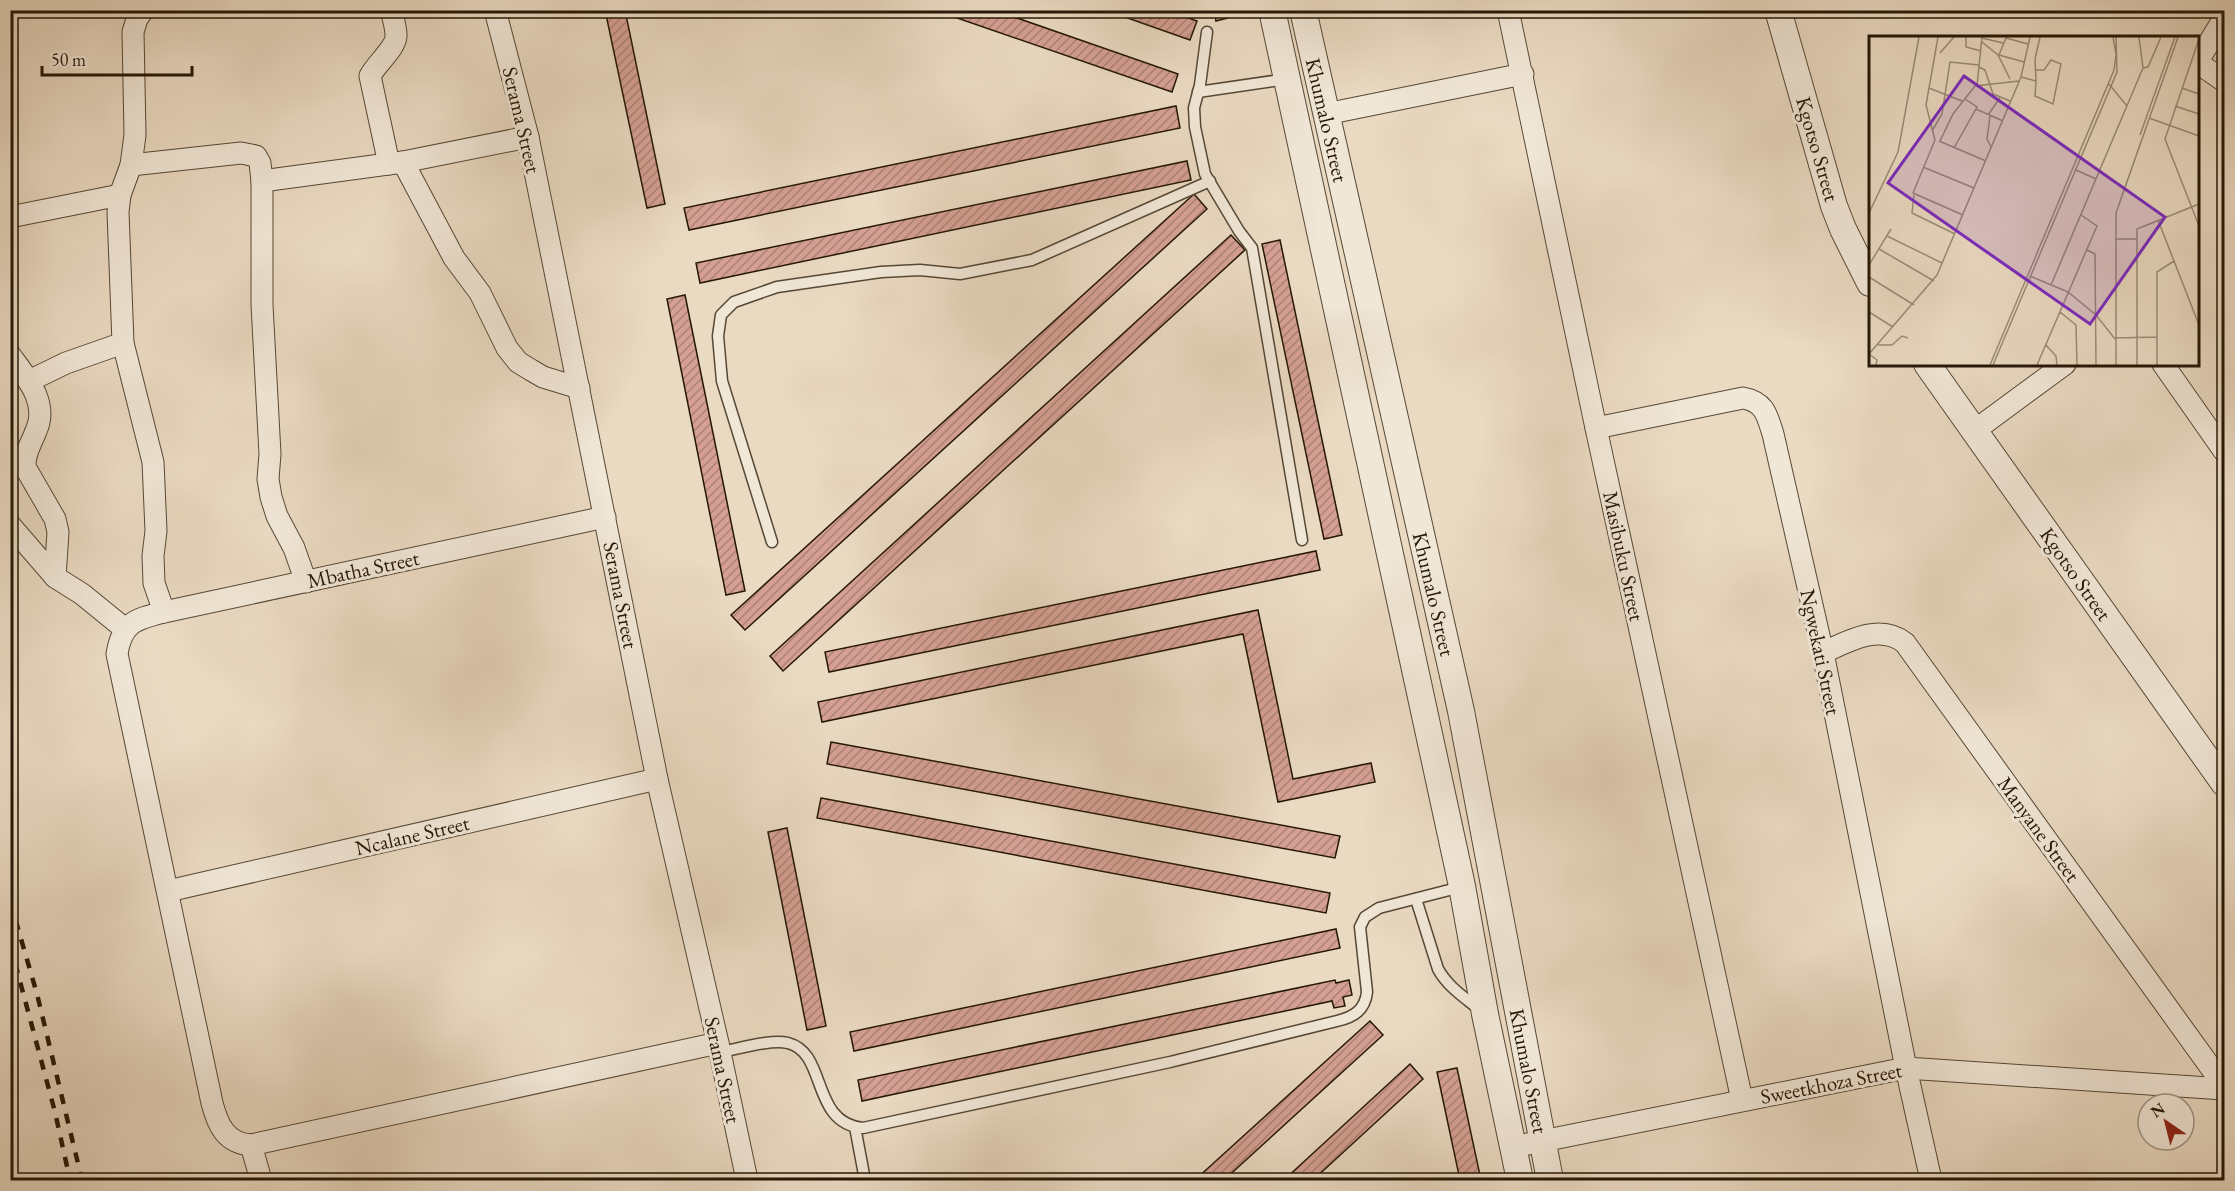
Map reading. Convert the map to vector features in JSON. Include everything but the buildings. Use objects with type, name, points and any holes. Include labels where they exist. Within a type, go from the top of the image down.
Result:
[{"type":"street","points":[[143,10],[133,32],[135,135],[131,165],[120,195],[118,212],[123,343],[153,462],[156,531],[153,556],[154,583],[164,612]]},
{"type":"street","points":[[391,10],[397,36],[396,44],[377,63],[370,76],[396,163],[454,258],[480,293],[507,348],[518,362],[543,377],[579,388]]},
{"type":"street","name":"Serama Street","points":[[495,10],[528,137],[657,779],[747,1180]]},
{"type":"street","name":"Khumalo Street","points":[[1272,10],[1462,886],[1485,1014],[1520,1180]]},
{"type":"street","name":"Masibuku Street","points":[[1508,10],[1742,1100]]},
{"type":"street","name":"Kgotso Street","points":[[1778,10],[1834,206],[1869,281]]},
{"type":"street","name":"Khumalo Street","points":[[1300,15],[1326,114],[1461,711],[1550,1180]]},
{"type":"street","points":[[2199,60],[2224,18]]},
{"type":"street","points":[[2199,63],[2224,81]]},
{"type":"street","points":[[1326,114],[1523,74]]},
{"type":"street","points":[[262,181],[396,163],[528,137]]},
{"type":"street","points":[[131,165],[250,153],[256,156],[260,163],[262,305],[270,454],[268,479],[277,516],[294,548],[306,582]]},
{"type":"street","points":[[10,217],[120,195]]},
{"type":"street","points":[[29,381],[66,363],[123,343]]},
{"type":"street","points":[[10,355],[29,381],[42,412],[39,426],[25,457],[25,467],[55,519],[58,532],[55,578]]},
{"type":"street","name":"Kgotso Street","points":[[1928,366],[2224,783]]},
{"type":"street","points":[[1974,431],[2062,366]]},
{"type":"street","points":[[2164,366],[2224,451]]},
{"type":"street","name":"Ngwekati Street","points":[[1596,428],[1731,399],[1751,399],[1762,406],[1773,434],[1822,653],[1931,1180]]},
{"type":"street","name":"Mbatha Street","points":[[125,629],[134,621],[164,612],[605,517]]},
{"type":"street","points":[[10,525],[55,578],[82,594],[125,629],[119,639],[117,654],[217,1121],[224,1133],[232,1140],[251,1145],[719,1048]]},
{"type":"street","name":"Manyane Street","points":[[1822,653],[1856,638],[1872,634],[1896,636],[1905,644],[2224,1087]]},
{"type":"street","name":"Ncalane Street","points":[[168,891],[657,779]]},
{"type":"street","name":"Sweetkhoza Street","points":[[1513,1147],[1906,1068],[2224,1087]]},
{"type":"street","points":[[251,1145],[261,1180]]},
{"type":"lane","points":[[1207,32],[1194,108],[1195,126],[1205,174],[1239,231],[1252,248],[1302,540]]},
{"type":"lane","points":[[1198,92],[1287,79]]},
{"type":"lane","points":[[772,542],[722,381],[717,336],[722,315],[734,302],[777,287],[880,272],[920,270],[960,274],[1032,260],[1210,181]]},
{"type":"lane","points":[[719,1048],[775,1043],[792,1044],[800,1050],[812,1066],[830,1110],[838,1119],[863,1128],[1158,1064],[1348,1018],[1362,1008],[1366,1000],[1360,927],[1365,918],[1379,908],[1462,886]]},
{"type":"lane","points":[[1416,899],[1438,969],[1443,978],[1448,985],[1485,1014]]},
{"type":"lane","points":[[855,1127],[865,1180]]},
{"type":"railway","points":[[10,901],[37,994],[82,1180]]},
{"type":"railway","points":[[10,944],[55,1112],[70,1180]]}]
